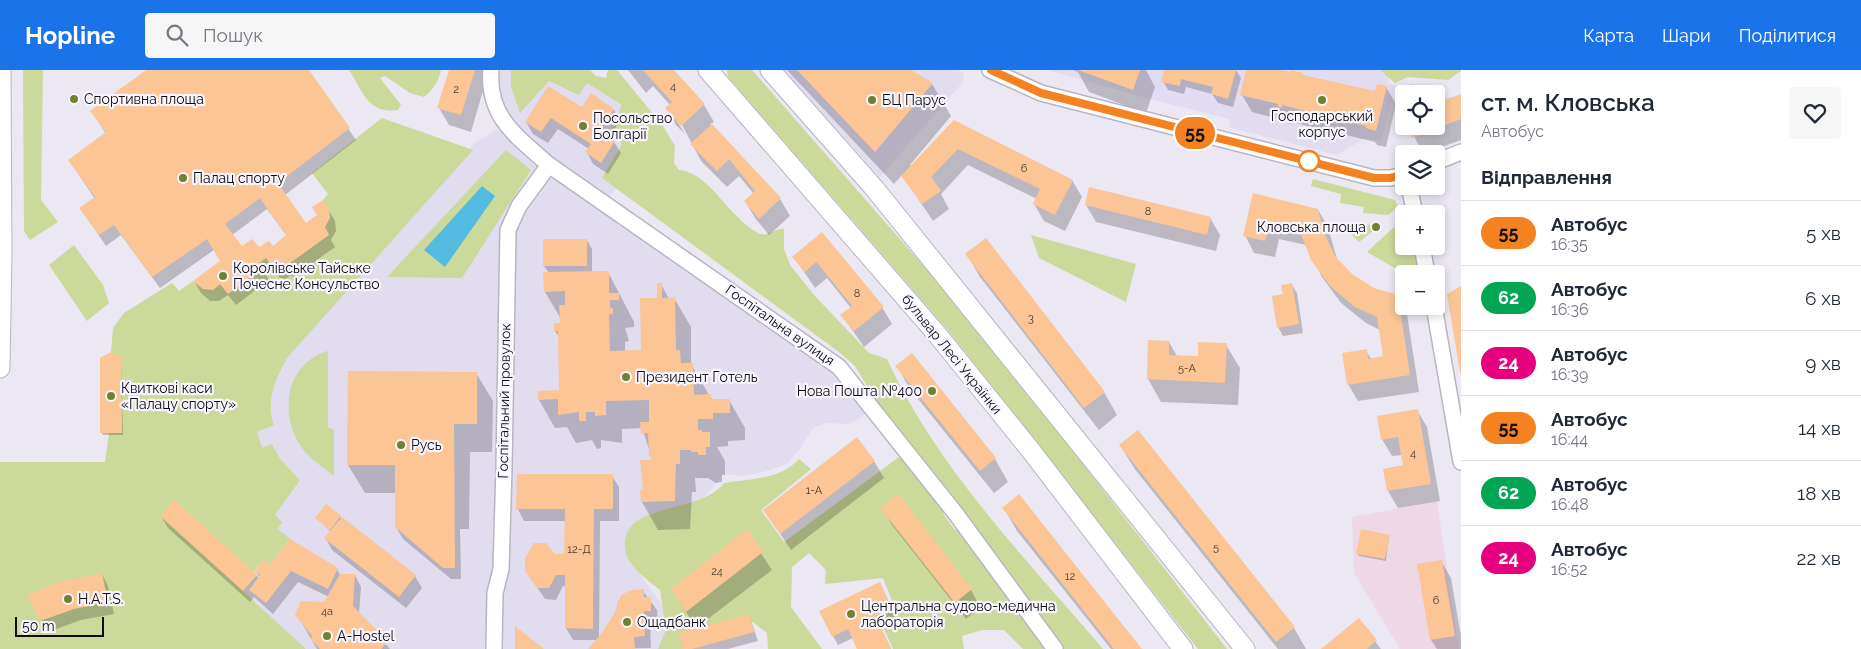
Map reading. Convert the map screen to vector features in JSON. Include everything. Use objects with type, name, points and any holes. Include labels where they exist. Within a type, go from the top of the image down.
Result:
[{"type":"main road","points":[[0,368],[2,302],[1,70]]},
{"type":"main road","name":"бульвар Лесі Українки","points":[[708,70],[936,333],[1032,452],[1183,649]]},
{"type":"main road","points":[[770,70],[887,204],[1244,649]]},
{"type":"street","name":"Госпітальна вулиця","points":[[491,70],[496,108],[507,128],[549,165],[839,366],[912,459],[1055,649]]},
{"type":"street","points":[[990,70],[1041,93],[1141,120],[1374,178],[1395,177]]},
{"type":"street","points":[[1445,158],[1461,152]]},
{"type":"street","name":"Госпітальний провулок","points":[[494,649],[495,593],[501,569],[508,230],[519,206],[549,165]]},
{"type":"street","points":[[1436,315],[1456,398],[1461,462]]},
{"type":"shaded area","points":[[498,70],[570,70],[619,101],[658,140],[621,180],[608,200],[555,165],[508,120],[499,97]]},
{"type":"shaded area","points":[[783,70],[957,70],[964,74],[963,82],[880,177]]},
{"type":"shaded area","points":[[1047,70],[1157,70],[1149,99]]},
{"type":"shaded area","points":[[1157,70],[1241,70],[1229,119],[1149,99]]},
{"type":"shaded area","points":[[1241,70],[1390,70],[1388,83],[1395,85],[1382,141],[1365,138],[1337,155],[1230,128],[1229,119]]},
{"type":"shaded area","points":[[497,129],[521,151],[592,204],[839,371],[870,411],[850,424],[826,423],[813,428],[800,449],[787,464],[743,476],[723,474],[707,495],[688,507],[636,554],[640,574],[674,622],[682,649],[306,649],[243,591],[252,358],[475,143]]},
{"type":"shaded area","points":[[1437,501],[1459,649],[1400,649],[1354,573],[1352,517]]},
{"type":"green space","points":[[23,70],[43,70],[41,200],[58,222],[30,240],[24,231]]},
{"type":"green space","points":[[349,70],[441,70],[435,85],[424,97],[410,93],[385,76],[380,78],[401,105],[398,110],[388,110],[373,105],[367,99]]},
{"type":"green space","points":[[511,70],[590,70],[596,76],[606,78],[608,70],[617,70],[663,126],[675,146],[674,163],[679,170],[690,173],[700,179],[738,217],[758,233],[768,234],[784,229],[784,249],[790,265],[814,295],[869,353],[887,359],[907,399],[957,475],[1014,547],[1103,649],[1061,649],[875,399],[855,366],[839,352],[602,178],[622,144],[611,130],[622,105],[587,83],[579,95],[549,81],[520,113],[511,87]]},
{"type":"green space","points":[[727,70],[752,70],[969,318],[1227,649],[1198,649],[947,329],[728,77]]},
{"type":"green space","points":[[1380,70],[1461,71],[1448,80],[1408,77],[1395,83]]},
{"type":"green space","points":[[382,118],[473,150],[287,358],[279,374],[271,399],[274,425],[257,432],[262,448],[272,444],[280,459],[300,480],[275,515],[282,522],[278,529],[290,539],[270,565],[263,560],[254,571],[257,575],[243,591],[306,649],[0,649],[0,462],[105,462],[109,433],[122,433],[121,356],[111,352],[113,328],[124,313],[172,283],[179,291],[193,281],[206,289],[220,284],[228,294],[263,268],[259,263],[266,258],[272,266],[279,267],[329,235],[325,227],[329,213],[323,200],[328,194],[312,173]]},
{"type":"green space","points":[[506,150],[531,170],[462,278],[387,277]]},
{"type":"green space","points":[[1313,179],[1395,200],[1397,205],[1395,205],[1395,209],[1388,215],[1363,213],[1364,207],[1340,203],[1341,194],[1311,186]]},
{"type":"green space","points":[[1345,222],[1379,226],[1359,242],[1350,233]]},
{"type":"green space","points":[[1394,227],[1395,255],[1417,255],[1418,265],[1395,265],[1395,268],[1367,252]]},
{"type":"green space","points":[[1031,235],[1136,264],[1126,302],[1039,258]]},
{"type":"green space","points":[[74,245],[103,285],[109,303],[87,321],[49,265]]},
{"type":"green space","points":[[328,351],[328,428],[334,429],[334,476],[303,450],[293,432],[289,404],[290,390],[295,377],[303,366],[314,357]]},
{"type":"green space","points":[[903,454],[947,509],[943,514],[955,530],[960,527],[1051,649],[1023,649],[1004,630],[982,630],[962,636],[964,649],[893,649],[880,620],[895,608],[883,578],[825,584],[826,570],[809,553],[792,567],[791,607],[822,649],[768,649],[767,633],[753,622],[689,640],[687,649],[658,649],[666,630],[660,590],[640,573],[629,560],[625,545],[626,536],[632,525],[656,512],[701,499],[714,492],[724,483],[774,475],[791,466],[799,459],[811,469],[761,510],[784,542]]},
{"type":"water","points":[[482,186],[495,196],[445,267],[424,250]]},
{"type":"building","name":"Палац спорту","points":[[146,70],[309,70],[350,128],[278,183],[306,223],[317,215],[312,207],[323,200],[329,208],[330,218],[325,227],[329,235],[286,266],[283,264],[279,267],[272,266],[266,258],[259,263],[263,267],[228,294],[220,284],[213,290],[203,289],[193,281],[220,261],[207,239],[152,277],[114,225],[99,235],[79,208],[95,197],[68,160],[106,132],[90,111]],"holes":[[[260,198],[286,235],[273,246],[269,241],[259,247],[252,239],[242,246],[225,224]]]},
{"type":"building","points":[[449,70],[475,70],[461,115],[437,108]]},
{"type":"building","points":[[643,70],[674,70],[705,104],[681,126],[665,108],[672,102]]},
{"type":"building","name":"БЦ Парус","points":[[797,70],[911,70],[933,83],[875,152]]},
{"type":"building","points":[[1078,70],[1140,70],[1133,90]]},
{"type":"building","points":[[1164,70],[1236,70],[1228,99],[1211,94],[1213,87],[1181,79],[1180,86],[1161,82]]},
{"type":"building","name":"Господарський корпус","points":[[1246,70],[1281,70],[1290,72],[1291,70],[1303,73],[1302,75],[1375,91],[1377,84],[1387,86],[1376,131],[1366,128],[1366,126],[1282,105],[1282,108],[1278,107],[1278,104],[1240,95]]},
{"type":"building","name":"Посольство Болгарії","points":[[548,86],[582,107],[591,93],[614,109],[600,131],[615,141],[601,163],[585,152],[591,144],[551,118],[541,132],[525,122]]},
{"type":"building","points":[[1461,94],[1461,119],[1445,125],[1445,100]]},
{"type":"building","points":[[954,120],[1073,180],[1055,215],[1033,204],[1040,189],[958,149],[931,177],[941,191],[922,204],[901,176]]},
{"type":"building","points":[[712,124],[781,198],[759,219],[744,201],[755,191],[729,159],[717,171],[690,144]]},
{"type":"building","points":[[1089,187],[1211,217],[1207,235],[1085,205]]},
{"type":"building","points":[[1253,193],[1318,209],[1324,233],[1335,256],[1352,274],[1374,288],[1395,294],[1395,315],[1401,315],[1410,375],[1347,385],[1342,353],[1367,349],[1368,359],[1383,356],[1377,317],[1355,307],[1330,286],[1311,260],[1299,229],[1270,222],[1265,241],[1243,236]]},
{"type":"building","points":[[822,232],[884,307],[854,331],[840,315],[852,306],[819,265],[816,262],[805,272],[792,257]]},
{"type":"building","points":[[986,238],[1105,392],[1084,408],[965,254]]},
{"type":"building","points":[[543,239],[587,239],[587,266],[543,266]]},
{"type":"building","name":"Президент Готель","points":[[609,271],[609,293],[619,293],[619,300],[610,300],[610,308],[613,308],[613,314],[609,314],[610,351],[641,350],[640,298],[657,298],[657,283],[662,283],[662,298],[675,297],[676,350],[680,350],[681,363],[693,363],[694,395],[711,394],[711,399],[730,399],[730,413],[713,413],[713,419],[698,419],[698,430],[710,432],[710,447],[706,447],[706,455],[698,455],[698,452],[691,452],[691,450],[680,450],[680,464],[676,464],[675,501],[641,502],[640,490],[643,490],[640,460],[652,460],[651,456],[649,456],[648,433],[641,434],[640,422],[649,422],[649,400],[606,401],[606,415],[595,416],[595,412],[586,412],[586,421],[579,421],[579,412],[558,415],[558,399],[538,400],[538,391],[559,390],[558,331],[554,331],[554,323],[560,323],[559,305],[565,305],[565,291],[544,292],[543,272]]},
{"type":"building","points":[[1292,283],[1299,324],[1277,328],[1272,296],[1283,294],[1281,285]]},
{"type":"building","points":[[1461,286],[1461,372],[1460,372],[1447,294]]},
{"type":"building","points":[[1148,340],[1169,341],[1169,355],[1198,356],[1198,342],[1227,343],[1225,383],[1147,379]]},
{"type":"building","name":"Квиткові каси «Палацу спорту»","points":[[111,352],[121,356],[122,433],[100,433],[100,358]]},
{"type":"building","points":[[912,353],[996,458],[980,471],[895,366]]},
{"type":"building","name":"Русь","points":[[348,371],[477,372],[477,424],[454,424],[455,568],[443,568],[395,527],[395,465],[347,465]]},
{"type":"building","points":[[1418,409],[1431,484],[1387,491],[1383,469],[1403,465],[1398,437],[1381,440],[1377,416]]},
{"type":"building","points":[[1138,430],[1295,627],[1276,642],[1119,445]]},
{"type":"building","points":[[857,437],[875,461],[780,534],[763,510]]},
{"type":"building","points":[[517,474],[613,474],[613,509],[594,509],[593,629],[565,628],[565,575],[556,575],[549,588],[537,588],[525,571],[525,558],[534,543],[546,543],[555,554],[564,554],[565,509],[516,509]]},
{"type":"building","points":[[898,494],[972,589],[955,603],[880,508]]},
{"type":"building","points":[[1019,494],[1142,649],[1114,649],[1002,508]]},
{"type":"building","points":[[174,500],[257,575],[243,591],[160,516]]},
{"type":"building","points":[[326,504],[341,516],[330,530],[315,518]]},
{"type":"building","points":[[342,517],[416,575],[399,597],[324,538]]},
{"type":"building","points":[[747,529],[763,552],[686,612],[671,589]]},
{"type":"building","points":[[1361,529],[1390,535],[1385,559],[1356,554]]},
{"type":"building","points":[[290,539],[338,568],[328,589],[291,571],[266,603],[249,590],[260,575],[255,571],[263,560],[270,565]]},
{"type":"building","points":[[1442,560],[1455,636],[1430,640],[1417,564]]},
{"type":"building","name":"H.A.T.S.","points":[[102,573],[108,602],[74,609],[40,621],[27,595],[63,581]]},
{"type":"building","points":[[340,574],[355,574],[353,606],[388,642],[381,649],[320,649],[310,639],[312,636],[295,615],[301,601],[324,602]]},
{"type":"building","name":"Центральна судово-медична лабораторія","points":[[880,582],[892,609],[876,616],[891,649],[857,649],[848,629],[832,637],[819,611]]},
{"type":"building","name":"Ощадбанк","points":[[644,589],[644,597],[651,597],[651,611],[644,611],[645,636],[634,637],[635,649],[588,649],[603,632],[615,612],[621,595],[632,590]]},
{"type":"building","points":[[749,614],[754,632],[692,649],[683,649],[679,633]]},
{"type":"building","points":[[1359,618],[1377,640],[1367,649],[1321,649]]},
{"type":"building","points":[[515,626],[544,649],[515,649]]},
{"type":"bus line","name":"55","points":[[991,70],[1041,93],[1374,178],[1395,177]]},
{"type":"place","name":"Спортивна площа","points":[[74,99]]},
{"type":"place","name":"БЦ Парус","points":[[872,100]]},
{"type":"place","name":"Господарський корпус","points":[[1322,100]]},
{"type":"place","name":"Посольство Болгарії","points":[[583,126]]},
{"type":"place","name":"Палац спорту","points":[[183,178]]},
{"type":"place","name":"Кловська площа","points":[[1376,227]]},
{"type":"place","name":"Королівське Тайське Почесне Консульство","points":[[223,276]]},
{"type":"place","name":"Президент Готель","points":[[626,377]]},
{"type":"place","name":"Нова Пошта №400","points":[[932,391]]},
{"type":"place","name":"Квиткові каси «Палацу спорту»","points":[[111,396]]},
{"type":"place","name":"Русь","points":[[401,445]]},
{"type":"place","name":"H.A.T.S.","points":[[68,599]]},
{"type":"place","name":"Центральна судово-медична лабораторія","points":[[851,614]]},
{"type":"place","name":"Ощадбанк","points":[[627,622]]},
{"type":"place","name":"A-Hostel","points":[[327,636]]}]
